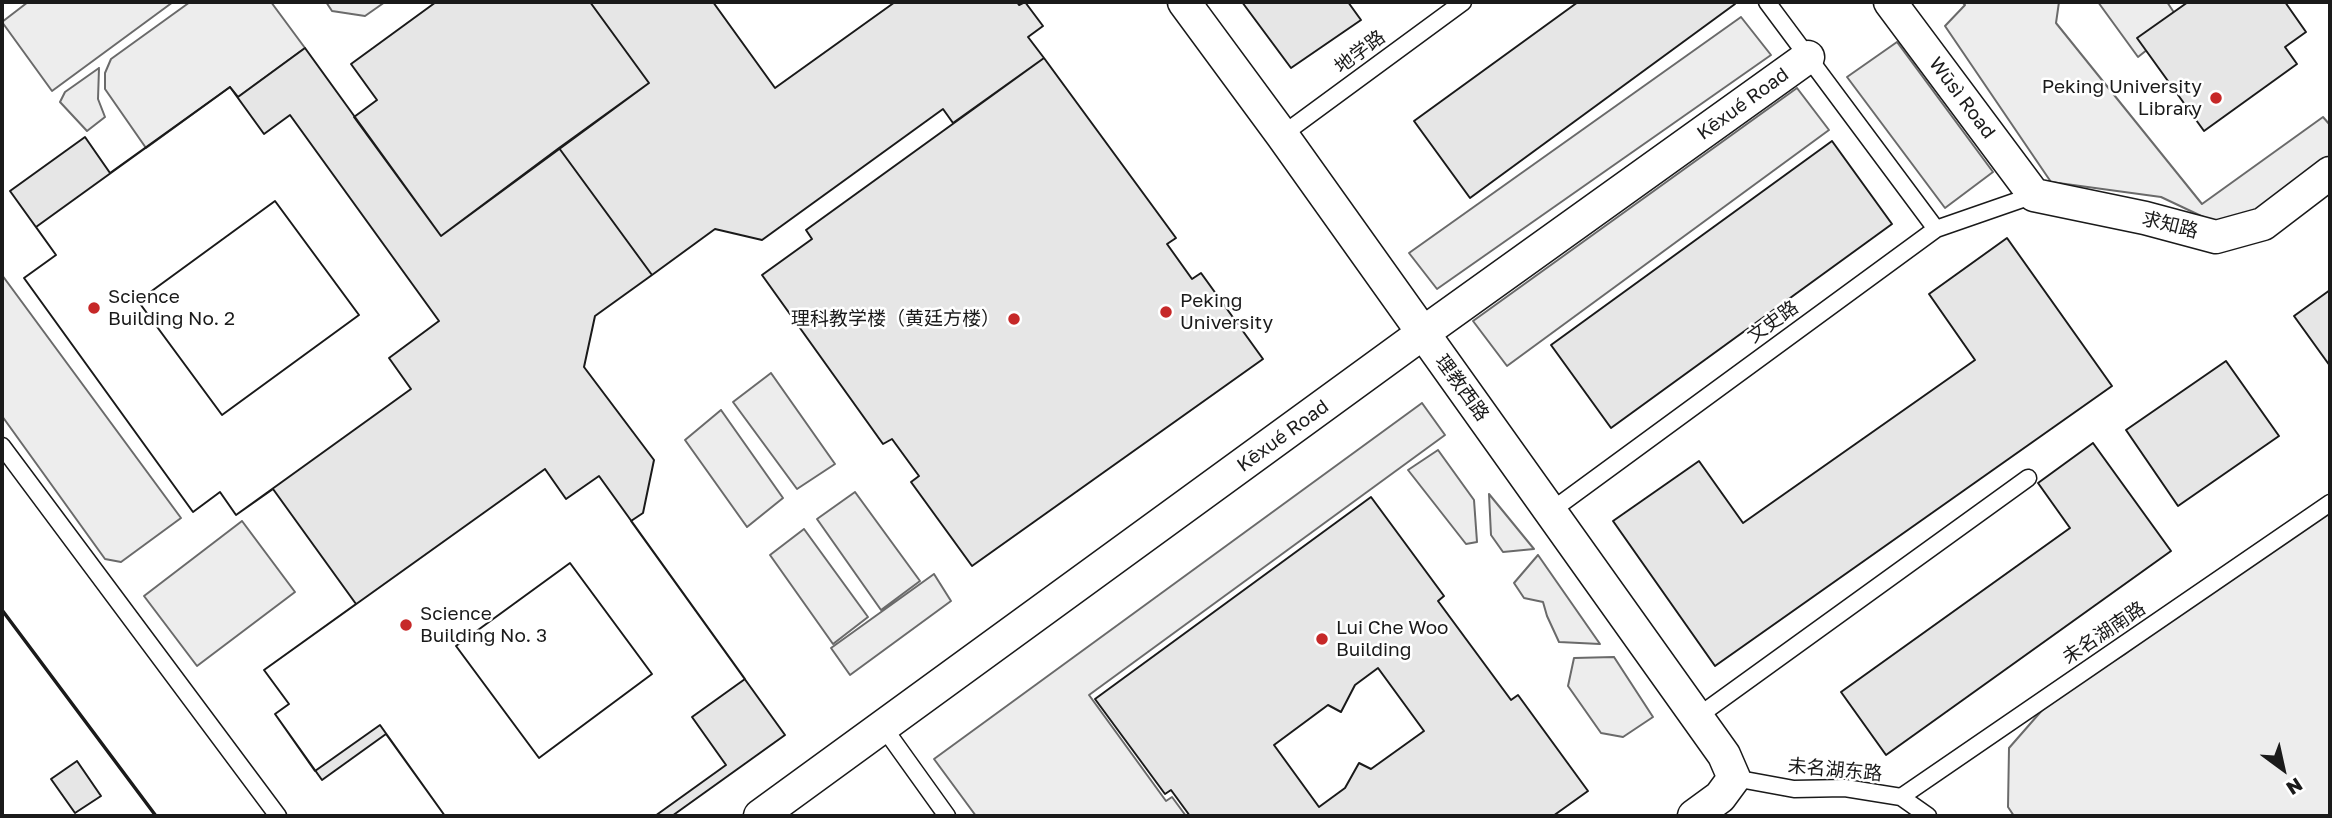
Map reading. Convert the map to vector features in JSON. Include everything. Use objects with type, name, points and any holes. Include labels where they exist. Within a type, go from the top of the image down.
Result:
[{"type":"street","name":"理教西路","points":[[1184,2],[1283,135],[1724,755],[1734,778]]},
{"type":"street","name":"Wūsì Road","points":[[1890,2],[2034,195]]},
{"type":"street","name":"Kēxué Road","points":[[760,816],[1423,333],[1808,57]]},
{"type":"street","name":"求知路","points":[[2034,195],[2145,218],[2216,237],[2263,224],[2330,173]]},
{"type":"street","points":[[1694,816],[1720,797],[1734,778]]},
{"type":"lane","name":"地学路","points":[[1283,135],[1463,2]]},
{"type":"lane","points":[[1767,2],[1936,229]]},
{"type":"lane","name":"文史路","points":[[1551,511],[1936,229],[2034,195]]},
{"type":"lane","points":[[2,446],[278,816]]},
{"type":"lane","points":[[1697,717],[2028,478]]},
{"type":"lane","name":"未名湖南路","points":[[1901,797],[2330,503]]},
{"type":"lane","points":[[884,728],[947,816]]},
{"type":"lane","name":"未名湖东路","points":[[1734,778],[1794,789],[1845,788],[1901,797],[1928,816]]},
{"type":"shaded area","points":[[28,2],[173,2],[52,91],[2,22]]},
{"type":"shaded area","points":[[190,2],[271,2],[305,48],[238,97],[230,87],[146,148],[105,89],[105,73],[111,59]]},
{"type":"shaded area","points":[[326,2],[385,2],[365,16],[332,11]]},
{"type":"shaded area","points":[[1962,2],[2059,2],[2056,23],[2202,204],[2323,117],[2330,125],[2330,158],[2260,209],[2214,222],[2161,197],[2051,182],[1945,26],[1965,5]]},
{"type":"shaded area","points":[[2098,2],[2167,2],[2181,23],[2138,57]]},
{"type":"shaded area","points":[[1741,17],[1771,55],[1437,289],[1409,253]]},
{"type":"shaded area","points":[[1897,42],[1993,172],[1945,208],[1847,77]]},
{"type":"shaded area","points":[[99,68],[98,99],[105,117],[87,131],[60,102],[65,92]]},
{"type":"shaded area","points":[[1797,88],[1829,130],[1507,366],[1473,321]]},
{"type":"shaded area","points":[[2,275],[181,518],[121,562],[105,559],[2,416]]},
{"type":"shaded area","points":[[771,373],[835,464],[797,489],[733,402]]},
{"type":"shaded area","points":[[1422,403],[1445,435],[1089,695],[1166,801],[1172,797],[1186,816],[976,816],[934,759]]},
{"type":"shaded area","points":[[721,410],[783,498],[747,527],[685,440]]},
{"type":"shaded area","points":[[1438,450],[1474,500],[1477,542],[1466,544],[1408,470]]},
{"type":"shaded area","points":[[855,492],[920,581],[881,610],[817,519]]},
{"type":"shaded area","points":[[1489,494],[1534,549],[1503,552],[1491,535]]},
{"type":"shaded area","points":[[2330,503],[2330,816],[2014,816],[2008,807],[2009,748],[2051,700],[2125,654]]},
{"type":"shaded area","points":[[242,521],[295,592],[197,666],[144,596]]},
{"type":"shaded area","points":[[804,529],[868,617],[833,644],[770,555]]},
{"type":"shaded area","points":[[1538,555],[1600,644],[1559,642],[1543,602],[1524,598],[1514,583]]},
{"type":"shaded area","points":[[934,574],[951,601],[850,675],[831,648]]},
{"type":"shaded area","points":[[1614,657],[1653,717],[1623,737],[1601,733],[1568,686],[1574,658]]},
{"type":"building","points":[[436,2],[590,2],[649,83],[441,236],[354,117],[377,100],[351,64]]},
{"type":"building","points":[[590,2],[713,2],[775,88],[895,2],[1017,2],[1019,5],[1025,2],[1043,26],[1028,37],[1044,58],[953,123],[943,109],[762,240],[715,229],[652,275],[559,148],[649,83]]},
{"type":"building","points":[[1242,2],[1348,2],[1361,20],[1291,68]]},
{"type":"building","points":[[1578,2],[1735,4],[1470,198],[1414,121]]},
{"type":"building","name":"Peking University Library","points":[[2188,2],[2285,2],[2306,32],[2285,47],[2297,64],[2204,131],[2137,38]]},
{"type":"building","points":[[305,48],[441,236],[559,148],[652,275],[595,316],[584,367],[654,460],[643,513],[631,521],[785,735],[672,816],[445,816],[386,734],[322,780],[275,714],[289,704],[264,670],[356,604],[273,489],[236,515],[220,492],[193,512],[24,278],[56,255],[10,191],[85,137],[110,173],[230,87],[238,97]],"holes":[[[275,201],[359,315],[222,415],[138,301]],[[570,563],[652,674],[539,758],[456,646]]]},
{"type":"building","name":"理科教学楼（黄廷方楼）","points":[[1044,58],[1176,238],[1167,244],[1192,279],[1201,273],[1263,359],[972,566],[911,482],[919,476],[892,439],[883,444],[762,275],[812,239],[806,230]]},
{"type":"building","name":"Science Building No. 2","points":[[230,87],[264,134],[290,115],[439,321],[389,358],[411,389],[236,515],[220,492],[193,512],[24,278],[56,255],[36,227]],"holes":[[[275,201],[359,315],[222,415],[138,301]]]},
{"type":"building","points":[[1832,141],[1892,224],[1611,428],[1551,345]]},
{"type":"building","points":[[2007,238],[2112,386],[1715,666],[1613,521],[1699,461],[1743,523],[1975,360],[1929,294]]},
{"type":"building","points":[[2330,290],[2330,366],[2294,316]]},
{"type":"building","points":[[2226,361],[2279,436],[2178,506],[2126,430]]},
{"type":"building","points":[[2093,443],[2171,551],[1886,755],[1841,692],[2070,528],[2038,483]]},
{"type":"building","name":"Science Building No. 3","points":[[545,469],[566,499],[599,476],[745,679],[692,717],[726,765],[655,816],[445,816],[380,725],[315,771],[275,714],[289,704],[264,670]],"holes":[[[570,563],[652,674],[539,758],[456,646]]]},
{"type":"building","name":"Lui Che Woo Building","points":[[1371,497],[1444,596],[1438,601],[1511,700],[1518,695],[1588,791],[1553,816],[1190,816],[1171,790],[1165,794],[1095,699]],"holes":[[[1378,668],[1424,731],[1371,769],[1359,763],[1345,788],[1319,807],[1274,745],[1328,705],[1341,712],[1355,685]]]},
{"type":"building","points":[[77,761],[101,796],[75,813],[51,779]]},
{"type":"wall","points":[[2,610],[156,816]]},
{"type":"place","name":"Peking University Library","points":[[2216,98]]},
{"type":"place","name":"Science Building No. 2","points":[[94,308]]},
{"type":"place","name":"Peking University","points":[[1166,312]]},
{"type":"place","name":"理科教学楼（黄廷方楼）","points":[[1014,319]]},
{"type":"place","name":"Science Building No. 3","points":[[406,625]]},
{"type":"place","name":"Lui Che Woo Building","points":[[1322,639]]}]
